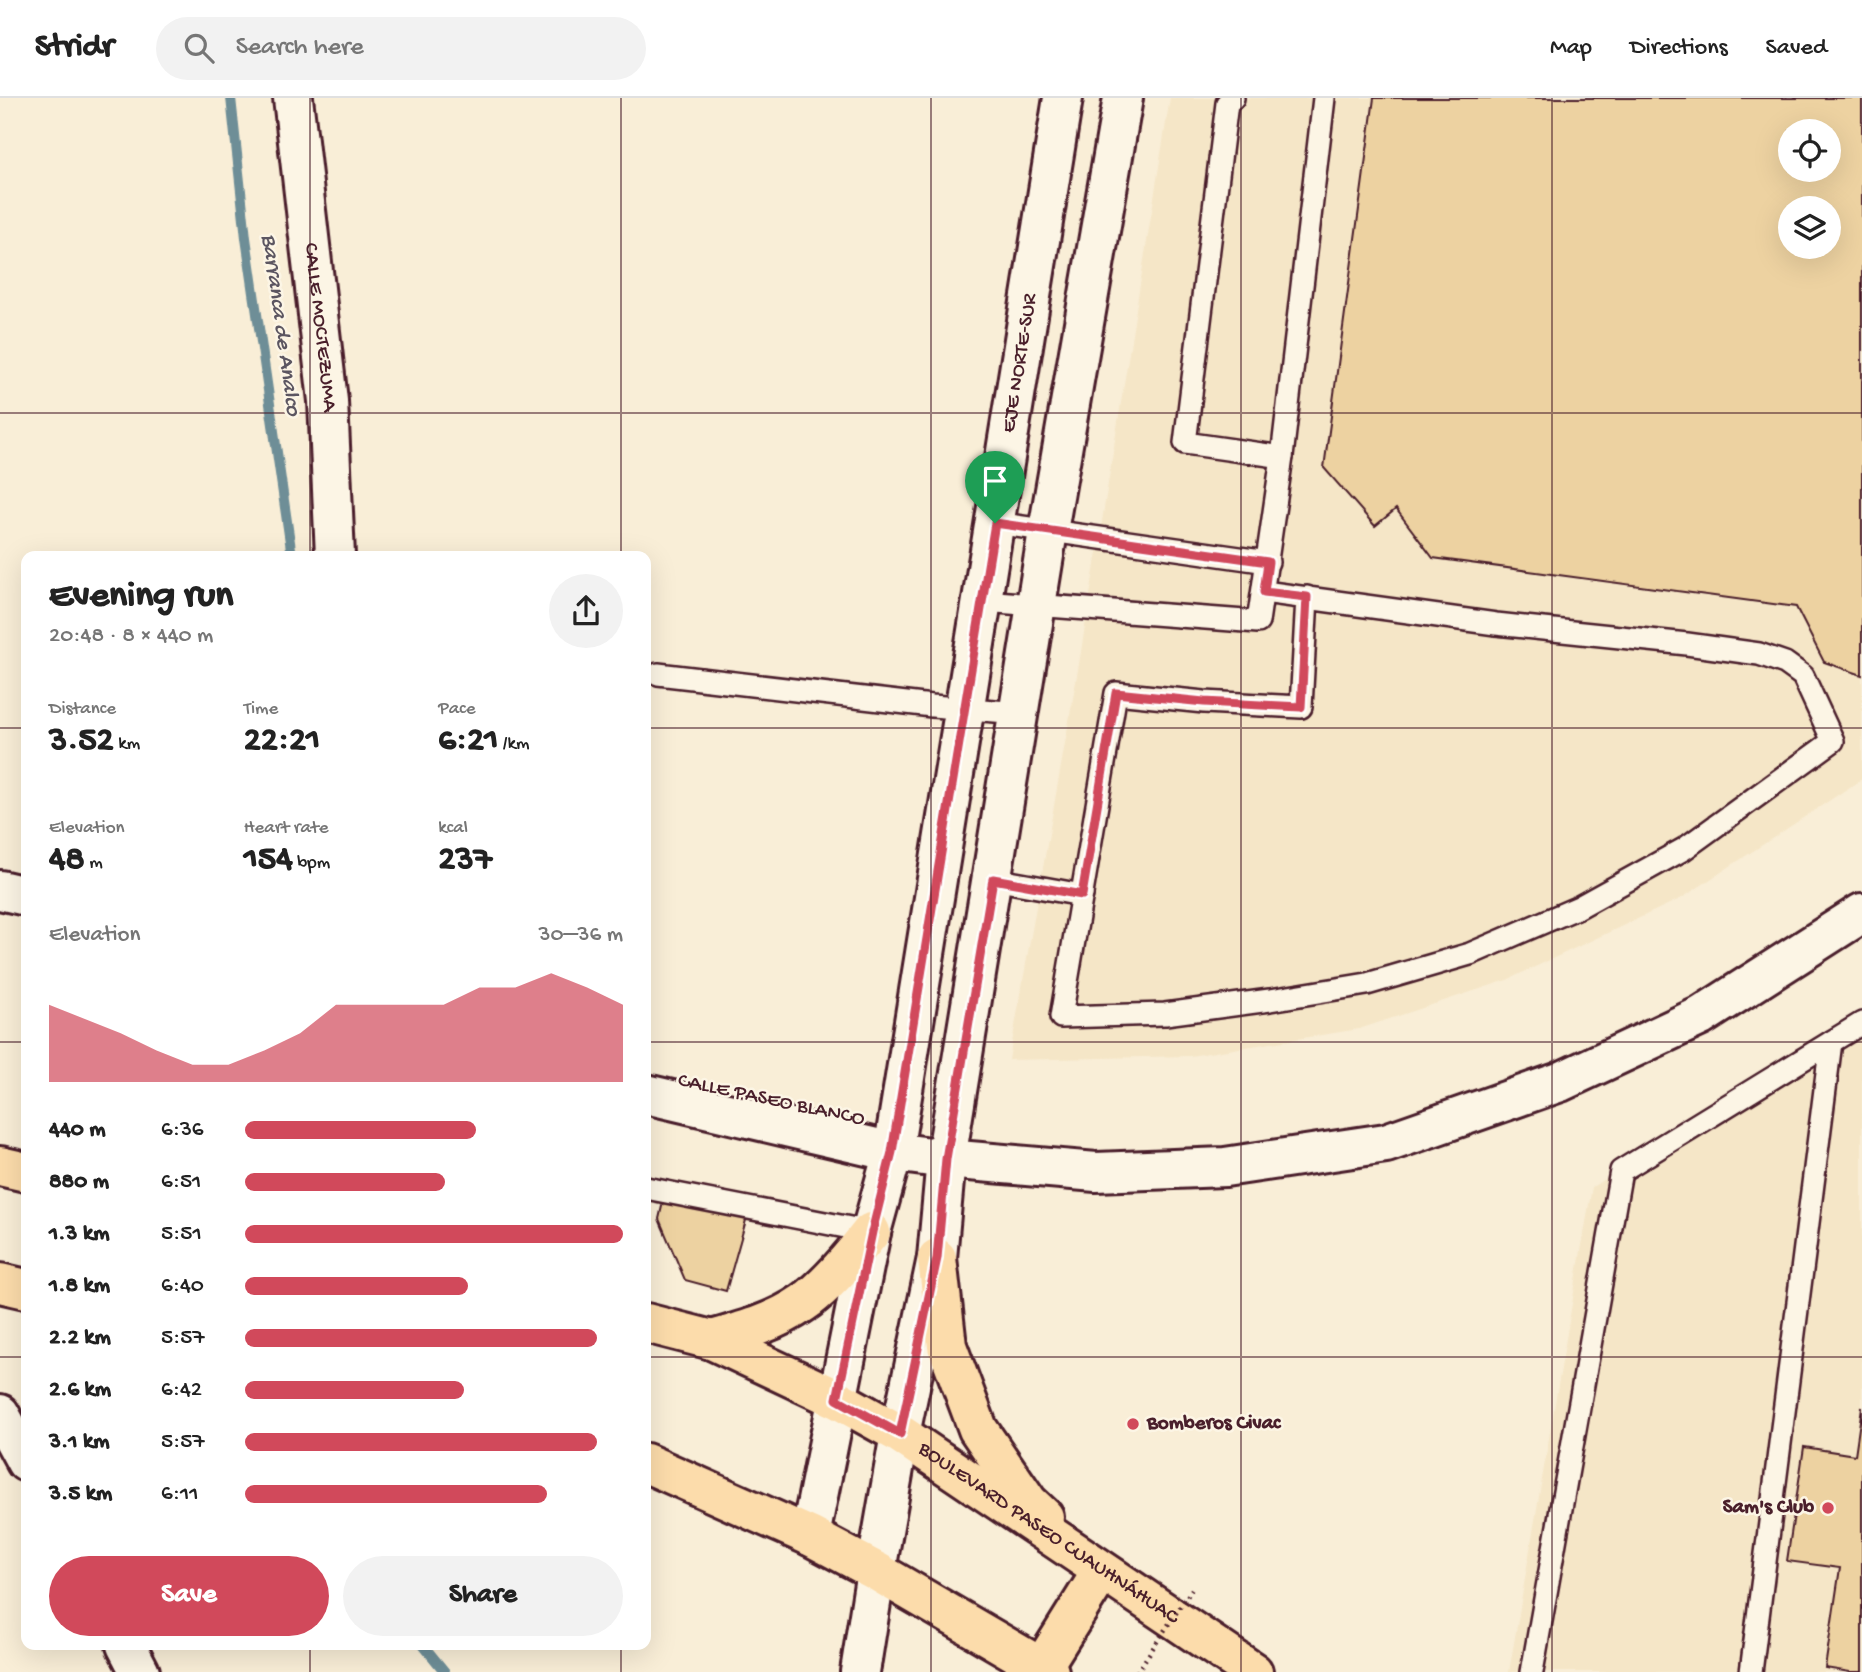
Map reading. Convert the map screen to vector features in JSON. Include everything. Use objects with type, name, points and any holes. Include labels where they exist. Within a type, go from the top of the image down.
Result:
[{"type":"main road","points":[[0,1166],[21,1171]]},
{"type":"main road","points":[[712,1340],[754,1328],[804,1303],[848,1261],[872,1232]]},
{"type":"main road","points":[[651,1466],[810,1536],[876,1571],[1046,1670],[1102,1571],[1028,1502],[978,1429],[947,1346],[937,1258]]},
{"type":"main road","points":[[0,1283],[21,1288]]},
{"type":"main road","name":"BOULEVARD PASEO CUAUHNÁHUAC","points":[[651,1324],[712,1340],[837,1399],[900,1434],[1253,1672]]},
{"type":"street","name":"CALLE MOCTEZUMA","points":[[293,98],[328,401],[334,551]]},
{"type":"street","name":"EJE NORTE-SUR","points":[[810,1536],[872,1232],[894,1140],[1063,98]]},
{"type":"street","points":[[860,1672],[900,1434],[937,1258],[946,1159],[1048,531],[1123,98]]},
{"type":"street","points":[[0,890],[21,894]]},
{"type":"street","points":[[651,1095],[894,1140],[946,1159],[1096,1172],[1225,1167],[1386,1143],[1560,1082],[1701,1016],[1862,913]]},
{"type":"street","name":"CALLE PASEO BLANCO","points":[[651,1074],[894,1140]]},
{"type":"street","points":[[0,1414],[21,1450]]},
{"type":"street","points":[[129,1650],[140,1672]]},
{"type":"lane","points":[[1233,98],[1227,103],[1185,443],[1282,457]]},
{"type":"lane","points":[[983,601],[1258,622],[1282,457],[1324,98]]},
{"type":"lane","points":[[995,523],[1268,562]]},
{"type":"lane","points":[[1264,592],[1307,597],[1496,624],[1759,654],[1785,663],[1803,676],[1833,741],[1684,849],[1579,907],[1470,954],[1367,984],[1165,1014],[1061,1017],[1116,693],[1204,702],[1301,707],[1307,597]]},
{"type":"lane","points":[[658,674],[1020,713]]},
{"type":"lane","points":[[993,879],[1082,895]]},
{"type":"lane","points":[[1532,1672],[1621,1171],[1862,1023]]},
{"type":"lane","points":[[1757,1671],[1831,1042]]},
{"type":"lane","points":[[651,1189],[872,1232]]},
{"type":"path","points":[[1137,1672],[1192,1589]]},
{"type":"shaded area","points":[[1170,98],[1862,98],[1862,779],[1682,898],[1507,980],[1359,1029],[1190,1056],[1009,1060],[1079,664]]},
{"type":"shaded area","points":[[1862,1022],[1862,1672],[1509,1672],[1592,1187],[1765,1086]]},
{"type":"building","points":[[1374,98],[1862,98],[1862,675],[1824,662],[1796,607],[1433,558],[1396,509],[1375,526],[1324,468]]},
{"type":"building","points":[[667,1185],[750,1206],[726,1291],[685,1280],[659,1219]]},
{"type":"building","name":"Sam's Club","points":[[1862,1407],[1862,1672],[1850,1672],[1825,1668],[1840,1568],[1787,1561],[1804,1447],[1855,1455]]},
{"type":"waterway","name":"Barranca de Analco","points":[[231,98],[246,238],[291,551]]},
{"type":"waterway","name":"Barranca de Analco","points":[[427,1650],[445,1672]]},
{"type":"place","name":"Bomberos Civac","points":[[1133,1424]]},
{"type":"place","name":"Sam's Club","points":[[1828,1508]]},
{"type":"route","points":[[995,523],[1268,562],[1264,592],[1307,597],[1301,707],[1204,702],[1116,693],[1082,895],[993,879],[946,1159],[937,1258],[900,1434],[837,1399],[872,1232],[892,1152],[995,523]]}]
